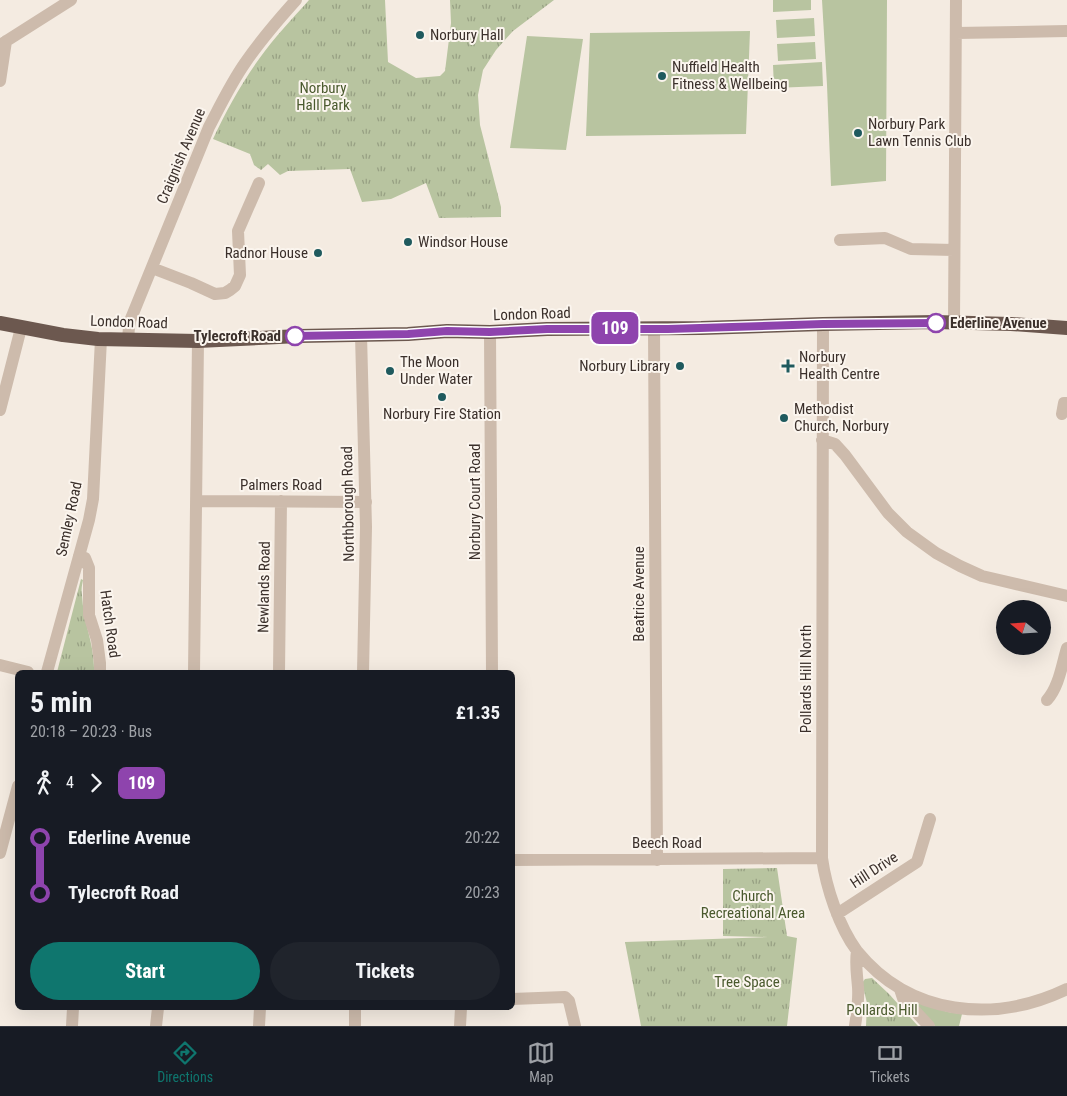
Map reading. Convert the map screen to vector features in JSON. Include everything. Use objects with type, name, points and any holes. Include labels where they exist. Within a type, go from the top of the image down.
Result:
[{"type":"highway","name":"London Road","points":[[0,323],[63,335],[128,340],[198,340],[408,334],[447,331],[490,332],[547,329],[823,324],[954,323],[1011,324],[1067,328]]},
{"type":"street","points":[[0,81],[3,43],[72,0]]},
{"type":"street","name":"Craignish Avenue","points":[[128,340],[130,321],[204,138],[223,100],[252,52],[296,0]]},
{"type":"street","points":[[954,323],[956,0]]},
{"type":"street","points":[[956,33],[1067,31]]},
{"type":"street","points":[[152,268],[215,294],[226,293],[230,290],[240,275],[238,231],[259,183]]},
{"type":"street","points":[[840,240],[885,238],[911,249],[954,250]]},
{"type":"street","name":"Pollards Hill North","points":[[823,324],[822,858],[837,914],[846,936],[871,967],[900,989]]},
{"type":"street","points":[[0,410],[21,328]]},
{"type":"street","name":"Beatrice Avenue","points":[[654,328],[657,860]]},
{"type":"street","name":"Norbury Court Road","points":[[490,332],[492,670]]},
{"type":"street","name":"Northborough Road","points":[[361,335],[366,502],[363,670]]},
{"type":"street","name":"Semley Road","points":[[48,670],[89,520],[93,499],[101,339]]},
{"type":"street","points":[[194,670],[198,340]]},
{"type":"street","points":[[822,440],[834,444],[845,455],[888,513],[907,532],[936,553],[982,576],[1067,596]]},
{"type":"street","name":"Palmers Road","points":[[196,500],[366,502]]},
{"type":"street","name":"Newlands Road","points":[[279,670],[281,501]]},
{"type":"street","name":"Hatch Road","points":[[79,556],[85,558],[89,568],[89,615],[97,640],[100,670]]},
{"type":"street","points":[[1047,700],[1055,686],[1067,648]]},
{"type":"street","points":[[0,666],[19,670]]},
{"type":"street","points":[[0,852],[15,797]]},
{"type":"street","name":"Hill Drive","points":[[837,914],[917,862],[930,819]]},
{"type":"street","name":"Beech Road","points":[[515,860],[822,858]]},
{"type":"street","points":[[854,1026],[858,1000],[855,962],[857,951]]},
{"type":"street","points":[[900,989],[942,1006],[975,1010],[1021,1004],[1052,996],[1067,989]]},
{"type":"street","points":[[900,989],[903,998],[929,1026]]},
{"type":"street","points":[[515,999],[565,997],[569,1001],[575,1026]]},
{"type":"street","points":[[72,1026],[73,1010]]},
{"type":"street","points":[[156,1026],[158,1010]]},
{"type":"street","points":[[259,1026],[260,1010]]},
{"type":"street","points":[[355,1010],[355,1026]]},
{"type":"street","points":[[460,1026],[461,1010]]},
{"type":"green space","name":"Norbury Hall Park","points":[[309,0],[385,0],[388,62],[416,78],[440,76],[445,71],[451,23],[450,0],[554,0],[513,31],[496,50],[483,70],[478,95],[480,125],[501,207],[501,217],[439,218],[426,183],[391,199],[362,202],[350,169],[288,171],[280,175],[268,164],[261,170],[254,165],[250,154],[213,139],[252,68]]},
{"type":"green space","points":[[773,0],[811,0],[811,10],[773,12]]},
{"type":"green space","name":"Norbury Park Lawn Tennis Club","points":[[822,0],[887,0],[886,181],[831,186]]},
{"type":"green space","points":[[814,18],[815,36],[777,38],[776,20]]},
{"type":"green space","points":[[750,31],[746,134],[586,136],[590,33]]},
{"type":"green space","points":[[527,36],[583,39],[566,150],[510,148]]},
{"type":"green space","points":[[815,42],[816,59],[778,61],[777,44]]},
{"type":"green space","points":[[822,62],[823,86],[774,88],[773,65]]},
{"type":"green space","points":[[81,579],[83,580],[84,615],[93,652],[94,670],[58,670]]},
{"type":"green space","name":"Tree Space","points":[[777,868],[787,936],[797,938],[787,1026],[641,1026],[625,942],[768,937],[723,936],[723,869]]},
{"type":"green space","name":"Pollards Hill","points":[[872,978],[918,1026],[866,1026],[867,1003],[862,983],[865,979]]},
{"type":"green space","points":[[918,1003],[962,1014],[959,1026],[935,1026],[916,1005]]},
{"type":"bus line","name":"109","points":[[295,336],[408,334],[447,331],[490,332],[547,329],[668,329],[823,324],[936,323]]},
{"type":"place","name":"Norbury Hall","points":[[420,35]]},
{"type":"place","name":"Nuffield Health Fitness & Wellbeing","points":[[662,76]]},
{"type":"place","name":"Norbury Park Lawn Tennis Club","points":[[858,133]]},
{"type":"place","name":"Windsor House","points":[[408,242]]},
{"type":"place","name":"Radnor House","points":[[318,253]]},
{"type":"place","name":"Ederline Avenue","points":[[936,323]]},
{"type":"place","name":"Tylecroft Road","points":[[295,336]]},
{"type":"place","name":"Norbury Library","points":[[680,366]]},
{"type":"place","name":"Norbury Health Centre","points":[[788,366]]},
{"type":"place","name":"The Moon Under Water","points":[[390,371]]},
{"type":"place","name":"Norbury Fire Station","points":[[442,397]]},
{"type":"place","name":"Methodist Church, Norbury","points":[[784,418]]},
{"type":"park label","name":"Church Recreational Area","points":[[753,904]]}]
